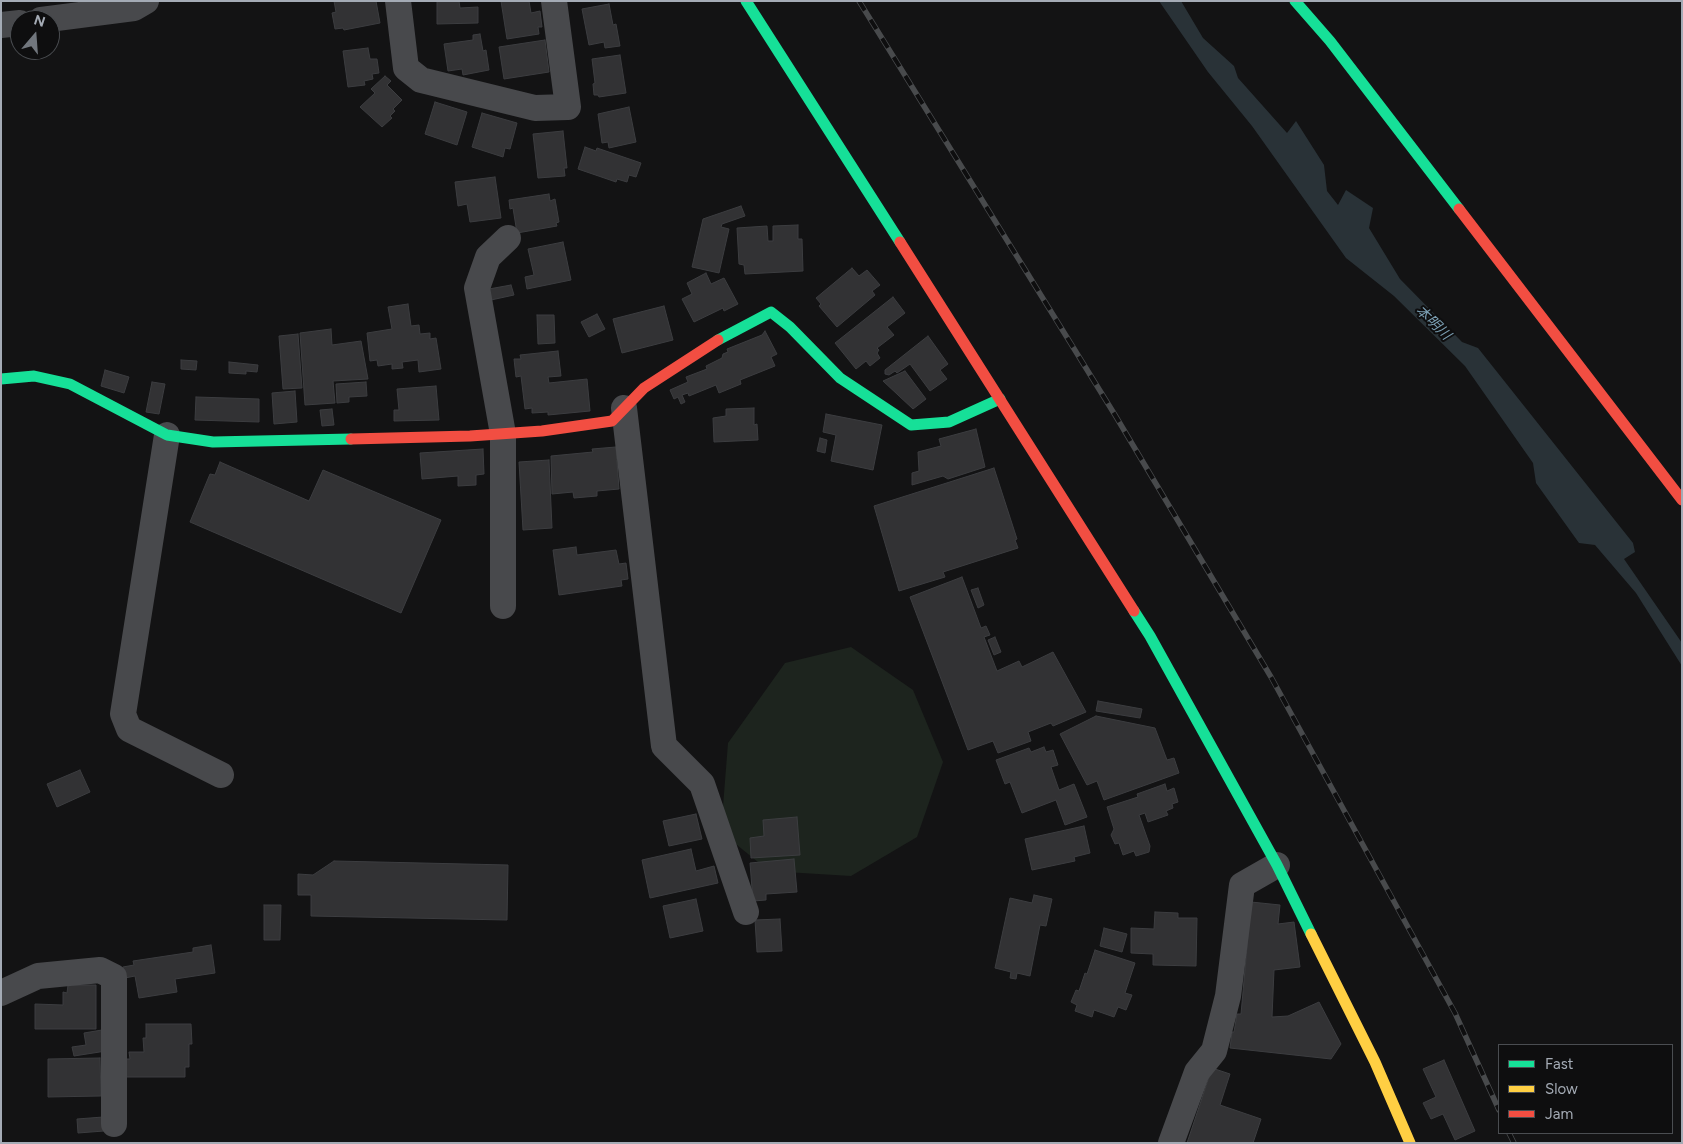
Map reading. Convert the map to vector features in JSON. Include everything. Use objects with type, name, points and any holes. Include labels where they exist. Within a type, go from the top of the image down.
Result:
[{"type":"street","points":[[60,18],[134,8],[146,1]]},
{"type":"street","points":[[398,1],[406,68],[421,80],[535,108],[568,107],[554,1]]},
{"type":"street","points":[[746,1],[1150,636],[1277,865],[1375,1062],[1410,1143]]},
{"type":"street","points":[[1295,1],[1336,49],[1682,500]]},
{"type":"street","points":[[503,606],[503,434],[477,288],[488,257],[508,238]]},
{"type":"street","points":[[1,379],[34,376],[70,384],[167,435],[213,442],[503,434],[542,431],[612,421],[644,388],[723,337],[771,312],[790,328],[840,378],[910,425],[949,422],[1000,399]]},
{"type":"street","points":[[624,408],[664,746],[702,784],[746,912]]},
{"type":"street","points":[[167,435],[123,714],[129,729],[221,776]]},
{"type":"street","points":[[1171,1143],[1197,1072],[1214,1051],[1228,996],[1242,885],[1277,865]]},
{"type":"street","points":[[1,993],[38,976],[100,970],[114,977],[114,1124]]},
{"type":"shaded area","points":[[851,647],[913,690],[943,762],[917,837],[851,876],[769,871],[721,832],[728,743],[785,663]]},
{"type":"water","name":"本明川","points":[[1159,1],[1181,1],[1203,38],[1234,66],[1238,78],[1287,133],[1296,121],[1324,165],[1327,191],[1338,205],[1346,190],[1373,208],[1369,228],[1400,279],[1462,342],[1478,348],[1633,543],[1635,552],[1624,559],[1682,643],[1682,666],[1636,593],[1595,545],[1579,543],[1536,483],[1533,463],[1465,366],[1394,296],[1346,258],[1252,126],[1208,72]]},
{"type":"building","points":[[334,1],[376,1],[380,23],[344,30],[343,28],[335,29],[332,13],[336,12]]},
{"type":"building","points":[[437,1],[459,1],[460,8],[478,7],[478,23],[437,24]]},
{"type":"building","points":[[501,1],[529,1],[531,13],[540,11],[542,27],[538,27],[539,34],[507,39]]},
{"type":"building","points":[[609,4],[613,25],[616,24],[620,46],[605,48],[604,42],[589,45],[582,9]]},
{"type":"building","points":[[480,34],[483,51],[486,50],[489,70],[463,75],[462,69],[448,71],[444,44],[473,40],[473,35]]},
{"type":"building","points":[[545,40],[549,72],[504,79],[499,47]]},
{"type":"building","points":[[368,48],[370,59],[377,59],[379,73],[372,74],[373,79],[364,81],[365,85],[348,87],[343,51]]},
{"type":"building","points":[[620,55],[626,93],[599,97],[594,95],[593,84],[595,83],[592,59]]},
{"type":"building","points":[[385,76],[391,81],[387,85],[402,100],[393,109],[395,111],[390,116],[392,118],[382,127],[360,107],[375,93],[371,89]]},
{"type":"building","points":[[435,102],[467,112],[457,145],[425,134]]},
{"type":"building","points":[[629,107],[636,142],[609,148],[608,142],[602,143],[598,114]]},
{"type":"building","points":[[482,113],[517,123],[510,149],[505,148],[503,157],[472,147]]},
{"type":"building","points":[[563,131],[567,168],[564,168],[565,176],[538,178],[533,134]]},
{"type":"building","points":[[585,147],[596,151],[597,148],[641,163],[636,177],[629,175],[627,182],[617,179],[616,182],[578,169]]},
{"type":"building","points":[[495,177],[501,218],[470,222],[467,204],[458,206],[455,182]]},
{"type":"building","points":[[549,194],[550,201],[555,199],[559,222],[556,223],[557,226],[517,233],[513,208],[510,209],[509,200]]},
{"type":"building","points":[[741,206],[745,216],[722,224],[721,227],[729,229],[719,273],[692,267],[703,219]]},
{"type":"building","points":[[798,225],[798,239],[802,239],[803,271],[745,274],[744,265],[739,264],[737,228],[767,226],[768,241],[773,241],[773,226]]},
{"type":"building","points":[[563,242],[571,280],[527,289],[525,277],[534,275],[528,249]]},
{"type":"building","points":[[852,268],[859,276],[867,270],[880,285],[872,291],[875,295],[837,327],[819,306],[821,304],[816,298]]},
{"type":"building","points":[[706,273],[711,284],[724,278],[738,304],[724,311],[723,308],[694,322],[682,299],[692,294],[687,283]]},
{"type":"building","points":[[511,285],[514,295],[491,300],[489,289]]},
{"type":"building","points":[[893,297],[905,313],[887,327],[894,335],[877,348],[880,358],[870,366],[866,361],[856,369],[835,343]]},
{"type":"building","points":[[408,304],[411,326],[419,325],[420,334],[430,333],[430,339],[436,338],[441,369],[419,372],[418,360],[402,362],[403,368],[392,369],[392,364],[378,366],[377,360],[370,361],[367,333],[392,329],[388,307]]},
{"type":"building","points":[[664,306],[673,340],[622,353],[613,319]]},
{"type":"building","points":[[597,314],[605,329],[589,337],[581,322]]},
{"type":"building","points":[[537,315],[554,315],[555,343],[538,344]]},
{"type":"building","points":[[331,329],[332,345],[361,341],[368,379],[333,381],[335,403],[305,405],[300,333]]},
{"type":"building","points":[[765,331],[777,354],[771,357],[775,366],[740,380],[741,384],[719,393],[716,385],[689,396],[688,393],[682,395],[685,402],[681,404],[678,397],[674,399],[670,390],[688,382],[686,377],[707,369],[706,366],[722,358],[723,354],[728,352],[727,349],[762,335]]},
{"type":"building","points":[[298,334],[302,388],[283,389],[279,336]]},
{"type":"building","points":[[928,336],[948,364],[940,370],[947,379],[930,391],[910,364],[897,373],[895,371],[889,375],[885,374],[885,370]]},
{"type":"building","points":[[558,351],[561,376],[548,377],[549,383],[587,379],[590,411],[548,415],[548,412],[532,413],[532,408],[525,409],[521,376],[516,377],[514,359],[521,359],[520,355]]},
{"type":"building","points":[[181,360],[197,361],[196,370],[181,369]]},
{"type":"building","points":[[229,362],[258,365],[257,372],[246,371],[246,374],[229,373]]},
{"type":"building","points":[[105,370],[129,377],[124,393],[101,386]]},
{"type":"building","points":[[905,371],[926,399],[913,409],[883,381]]},
{"type":"building","points":[[152,382],[165,384],[159,414],[146,412]]},
{"type":"building","points":[[366,382],[367,396],[349,397],[349,402],[337,403],[336,384]]},
{"type":"building","points":[[436,386],[439,420],[394,421],[394,410],[399,410],[397,389]]},
{"type":"building","points":[[295,391],[297,422],[274,424],[272,393]]},
{"type":"building","points":[[196,397],[259,399],[259,422],[195,420]]},
{"type":"building","points":[[754,408],[754,425],[757,424],[758,440],[714,442],[713,418],[726,416],[726,409]]},
{"type":"building","points":[[332,409],[334,425],[322,426],[320,410]]},
{"type":"building","points":[[826,414],[882,425],[873,470],[831,461],[836,435],[823,432]]},
{"type":"building","points":[[976,429],[985,467],[948,479],[943,476],[912,485],[912,473],[919,471],[918,452],[941,446],[939,439]]},
{"type":"building","points":[[820,438],[827,440],[825,453],[817,451]]},
{"type":"building","points":[[616,447],[619,489],[597,491],[597,496],[574,498],[573,492],[552,494],[551,456],[593,452],[592,449]]},
{"type":"building","points":[[483,449],[484,474],[476,475],[476,485],[458,486],[458,476],[422,479],[420,453]]},
{"type":"building","points":[[549,460],[552,528],[523,530],[519,462]]},
{"type":"building","points":[[220,462],[309,501],[323,470],[441,520],[401,613],[190,522],[210,474],[215,475]]},
{"type":"building","points":[[994,468],[1017,539],[1015,540],[1018,548],[943,572],[945,577],[899,591],[874,506]]},
{"type":"building","points":[[576,547],[577,555],[616,550],[619,564],[626,563],[628,579],[621,580],[622,586],[559,595],[553,550]]},
{"type":"building","points":[[962,577],[981,628],[986,626],[990,635],[984,637],[997,671],[1019,661],[1022,667],[1053,652],[1086,712],[1053,726],[1051,723],[1028,732],[1031,741],[998,753],[993,741],[968,750],[910,597]]},
{"type":"building","points":[[978,588],[984,605],[978,608],[971,590]]},
{"type":"building","points":[[995,637],[1001,652],[994,655],[988,640]]},
{"type":"building","points":[[1098,701],[1142,709],[1140,718],[1096,711]]},
{"type":"building","points":[[1096,716],[1155,728],[1167,760],[1174,758],[1179,773],[1104,800],[1097,781],[1087,785],[1060,734]]},
{"type":"building","points":[[1044,747],[1046,752],[1053,750],[1058,765],[1051,767],[1059,790],[1074,784],[1087,817],[1065,825],[1056,800],[1022,813],[1010,782],[1005,784],[996,760],[1029,748],[1031,752]]},
{"type":"building","points":[[80,770],[90,792],[57,807],[47,784]]},
{"type":"building","points":[[1165,784],[1167,791],[1174,788],[1178,802],[1172,804],[1173,808],[1166,811],[1168,815],[1148,822],[1145,813],[1139,815],[1150,846],[1149,852],[1136,856],[1134,851],[1123,855],[1119,843],[1115,844],[1111,835],[1114,829],[1107,807],[1138,797],[1137,794]]},
{"type":"building","points":[[696,814],[702,839],[669,846],[663,821]]},
{"type":"building","points":[[797,817],[800,855],[751,858],[750,838],[764,836],[763,820]]},
{"type":"building","points":[[1084,826],[1090,853],[1074,857],[1075,861],[1032,870],[1025,839]]},
{"type":"building","points":[[691,849],[696,871],[714,866],[718,883],[650,898],[642,860]]},
{"type":"building","points":[[794,859],[797,892],[766,894],[766,900],[753,901],[750,863]]},
{"type":"building","points":[[334,861],[508,865],[507,920],[311,916],[311,895],[298,895],[298,874],[313,875]]},
{"type":"building","points":[[1034,895],[1052,899],[1046,926],[1040,925],[1030,976],[1017,973],[1016,979],[1010,978],[1011,972],[995,968],[1010,898],[1032,903]]},
{"type":"building","points":[[696,899],[703,931],[670,938],[663,906]]},
{"type":"building","points":[[1251,902],[1280,905],[1278,924],[1294,922],[1300,967],[1274,970],[1272,1017],[1288,1016],[1319,1002],[1341,1044],[1331,1059],[1230,1048],[1237,1014],[1241,1014]]},
{"type":"building","points":[[264,905],[281,905],[280,940],[264,940]]},
{"type":"building","points":[[1155,912],[1178,913],[1178,918],[1197,918],[1196,966],[1153,965],[1153,954],[1131,953],[1131,928],[1154,929]]},
{"type":"building","points":[[780,919],[782,951],[757,952],[755,920]]},
{"type":"building","points":[[1104,928],[1127,934],[1122,952],[1100,946]]},
{"type":"building","points":[[211,945],[215,973],[175,979],[177,992],[139,998],[135,976],[125,978],[123,967],[134,965],[133,961],[193,952],[193,948]]},
{"type":"building","points":[[1095,950],[1135,963],[1125,993],[1132,995],[1126,1010],[1118,1007],[1114,1017],[1094,1010],[1092,1017],[1075,1011],[1077,1005],[1071,1002],[1076,990],[1079,991],[1085,973],[1087,974]]},
{"type":"building","points":[[68,985],[96,985],[96,1029],[35,1029],[35,1004],[63,1005],[63,992],[67,993]]},
{"type":"building","points":[[146,1024],[191,1024],[192,1044],[189,1044],[189,1067],[185,1067],[185,1077],[126,1077],[125,1059],[130,1059],[129,1052],[144,1052],[143,1038],[146,1038]]},
{"type":"building","points":[[102,1030],[106,1051],[74,1056],[72,1047],[86,1045],[84,1033]]},
{"type":"building","points":[[100,1058],[101,1096],[48,1097],[48,1059]]},
{"type":"building","points":[[1444,1060],[1475,1131],[1455,1140],[1443,1114],[1431,1119],[1423,1103],[1436,1097],[1423,1069]]},
{"type":"building","points":[[1212,1068],[1230,1074],[1220,1105],[1261,1119],[1253,1143],[1187,1143]]},
{"type":"building","points":[[103,1117],[104,1131],[78,1133],[77,1119]]},
{"type":"railway","points":[[859,1],[1115,415],[1271,677],[1455,1013],[1498,1108]]},
{"type":"railway","points":[[1510,1134],[1514,1143]]},
{"type":"traffic: fast","points":[[746,1],[900,242]]},
{"type":"traffic: fast","points":[[1295,1],[1330,41],[1459,209]]},
{"type":"traffic: fast","points":[[718,340],[771,312],[790,327],[840,378],[911,425],[949,422],[1000,399]]},
{"type":"traffic: fast","points":[[1,379],[34,376],[70,384],[167,435],[213,442],[351,439]]},
{"type":"traffic: fast","points":[[1134,611],[1150,636],[1277,865],[1311,934]]},
{"type":"traffic: slow","points":[[1311,934],[1375,1062],[1410,1143]]},
{"type":"traffic: jam","points":[[1459,209],[1682,500]]},
{"type":"traffic: jam","points":[[900,242],[1134,611]]},
{"type":"traffic: jam","points":[[351,439],[470,436],[542,431],[612,421],[644,388],[718,340]]}]
